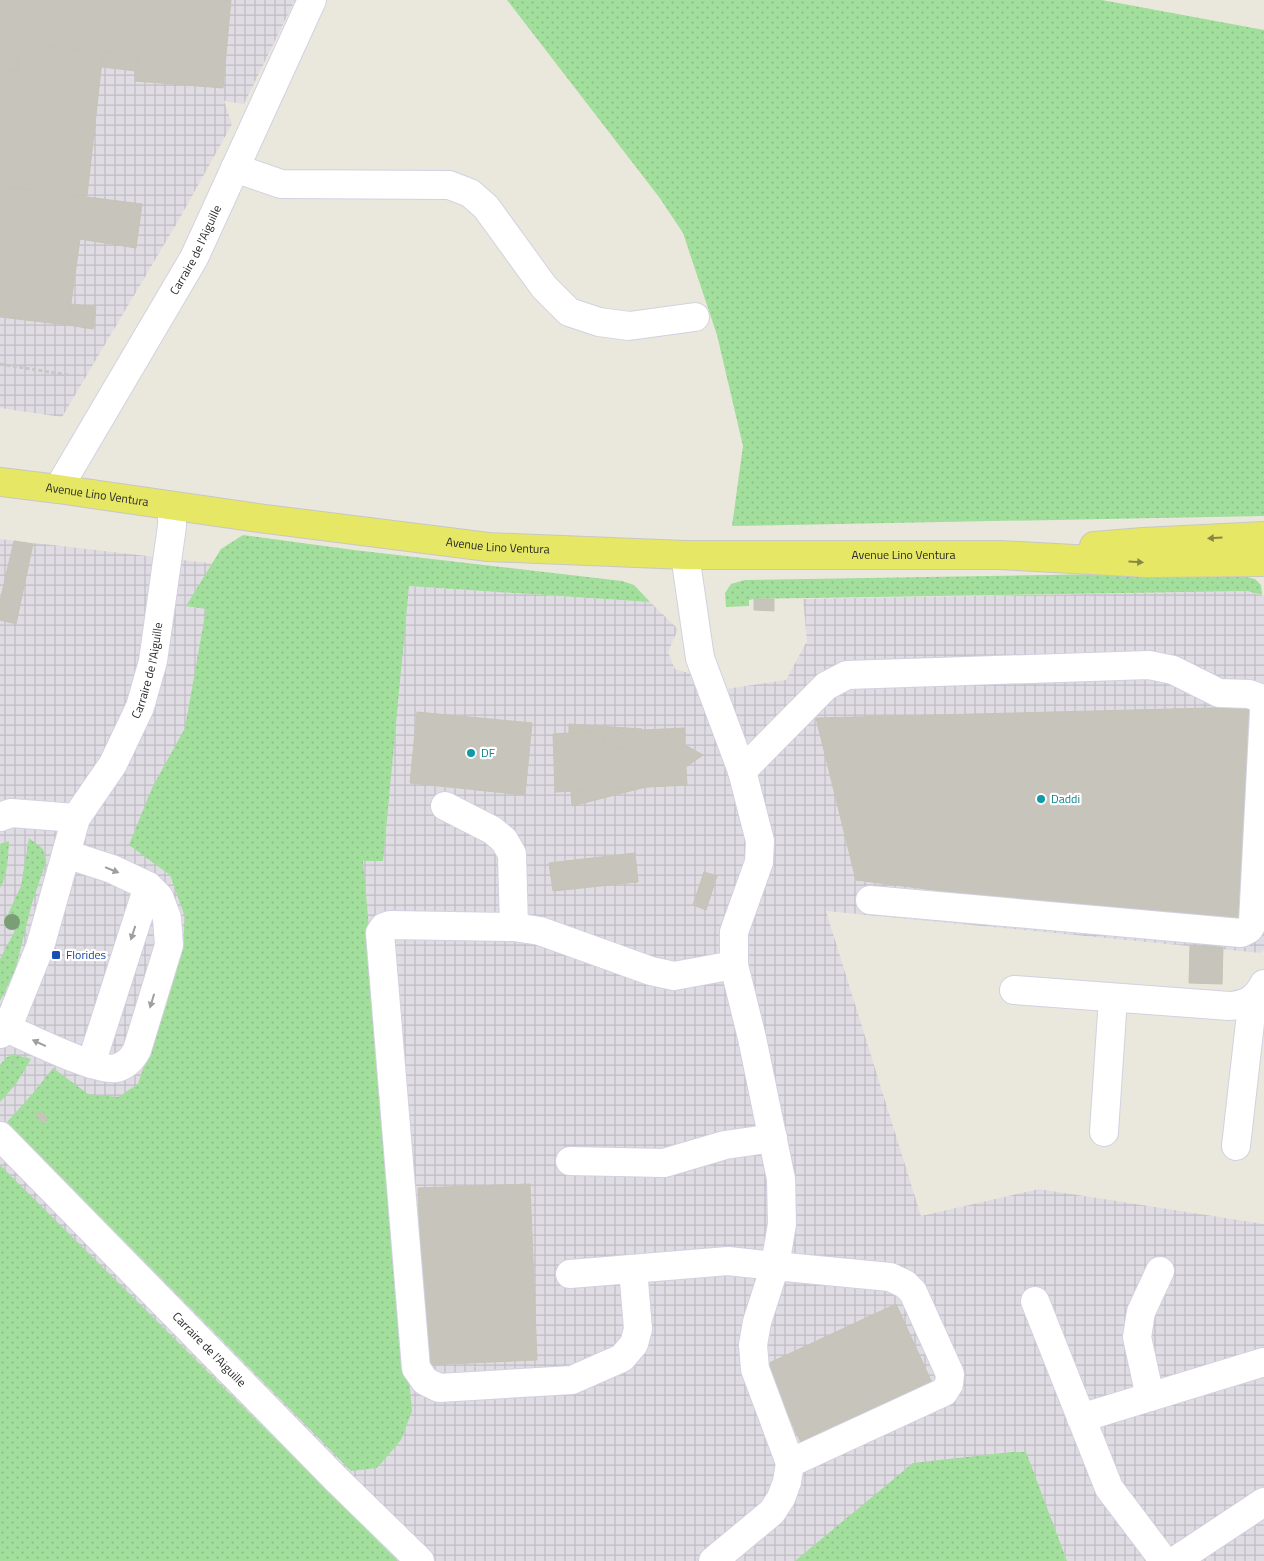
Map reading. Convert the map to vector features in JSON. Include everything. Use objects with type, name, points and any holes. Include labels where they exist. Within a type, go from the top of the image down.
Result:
[{"type":"main road","name":"Avenue Lino Ventura","points":[[0,482],[258,518],[488,547],[686,556],[1000,555],[1147,563],[1264,562]]},
{"type":"main road","name":"Avenue Lino Ventura","points":[[1000,555],[1144,542],[1264,536]]},
{"type":"street","name":"Carraire de l'Aiguille","points":[[58,489],[194,258],[312,0]]},
{"type":"street","points":[[235,168],[281,184],[449,185],[470,193],[486,207],[544,287],[569,312],[599,322],[629,326],[694,317]]},
{"type":"street","name":"Carraire de l'Aiguille","points":[[2,1031],[13,1014],[40,947],[76,818],[113,764],[140,707],[153,661],[171,535],[172,506]]},
{"type":"street","points":[[686,556],[700,658],[742,771],[760,841],[759,862],[734,932],[734,965],[752,1038],[781,1179],[782,1224],[774,1266],[757,1322],[753,1345],[755,1369],[790,1463],[787,1482],[781,1498],[772,1512],[713,1561]]},
{"type":"street","points":[[742,771],[826,686],[847,675],[1150,665],[1173,670],[1219,693],[1249,694],[1260,698],[1264,706]]},
{"type":"street","points":[[870,900],[1241,933],[1249,929],[1253,922],[1264,712]]},
{"type":"street","points":[[444,806],[492,830],[504,840],[512,854],[514,927]]},
{"type":"street","points":[[4,813],[76,818]]},
{"type":"street","points":[[2,1031],[91,1064],[116,1068],[131,1061],[137,1050],[169,945],[167,918],[159,897],[148,886],[112,869],[66,854]]},
{"type":"street","points":[[91,1064],[148,886]]},
{"type":"street","points":[[634,1269],[638,1329],[634,1344],[622,1358],[572,1380],[439,1388],[425,1381],[416,1368],[380,932],[384,927],[390,925],[514,927],[540,930],[651,971],[674,976],[734,965]]},
{"type":"street","points":[[1014,990],[1229,1006],[1240,1005],[1257,993]]},
{"type":"street","points":[[1236,1146],[1251,1014],[1257,993]]},
{"type":"street","points":[[1104,1132],[1113,998]]},
{"type":"street","name":"Carraire de l'Aiguille","points":[[0,1136],[336,1479],[420,1561]]},
{"type":"street","points":[[570,1161],[664,1163],[725,1145],[773,1138]]},
{"type":"street","points":[[570,1274],[728,1261],[890,1277],[905,1284],[913,1292],[950,1374],[949,1384],[944,1392],[790,1463]]},
{"type":"street","points":[[1150,1397],[1137,1337],[1141,1312],[1160,1271]]},
{"type":"street","points":[[1035,1301],[1109,1488],[1164,1561]]},
{"type":"street","points":[[1081,1418],[1264,1362]]},
{"type":"street","points":[[1175,1561],[1264,1502]]},
{"type":"path","points":[[0,364],[68,375]]},
{"type":"shaded area","points":[[0,0],[295,0],[244,104],[224,101],[232,124],[181,216],[62,417],[0,408]]},
{"type":"shaded area","points":[[0,539],[409,586],[650,602],[678,629],[668,652],[675,669],[695,675],[713,691],[786,680],[807,641],[803,599],[1247,591],[1264,596],[1264,950],[1261,953],[826,911],[921,1216],[1039,1189],[1264,1224],[1264,1561],[1067,1561],[1062,1548],[1044,1561],[0,1561]]},
{"type":"green space","points":[[507,0],[1102,0],[1264,30],[1264,516],[732,526],[743,446],[717,335],[683,233],[659,197]]},
{"type":"green space","points":[[243,535],[354,550],[622,581],[634,585],[650,602],[409,586],[383,861],[363,861],[412,1411],[401,1440],[377,1468],[351,1471],[7,1122],[53,1068],[88,1094],[118,1097],[138,1084],[183,945],[185,917],[170,875],[129,845],[152,788],[185,728],[206,609],[186,606],[221,549]]},
{"type":"green space","points":[[1224,572],[1255,579],[1261,585],[1262,595],[1247,591],[754,599],[749,600],[749,606],[726,607],[725,593],[731,584],[745,580]]},
{"type":"green space","points":[[29,838],[43,849],[46,862],[32,903],[15,971],[0,1001],[0,959],[19,923],[8,914],[21,886]]},
{"type":"green space","points":[[9,841],[6,871],[0,888],[0,844]]},
{"type":"green space","points":[[13,1054],[31,1059],[16,1084],[0,1102],[0,1065]]},
{"type":"green space","points":[[0,1165],[398,1561],[0,1561]]},
{"type":"green space","points":[[1026,1452],[1067,1561],[795,1561],[913,1463]]},
{"type":"building","points":[[0,0],[231,0],[223,88],[135,81],[137,55],[19,44],[17,71],[0,71]]},
{"type":"building","points":[[19,44],[103,52],[87,196],[0,186],[0,71],[17,71]]},
{"type":"building","points":[[103,52],[137,55],[136,71],[102,67]]},
{"type":"building","points":[[0,186],[142,204],[136,248],[80,239],[68,325],[0,317]]},
{"type":"building","points":[[71,304],[96,307],[93,329],[68,325]]},
{"type":"building","points":[[14,541],[33,544],[16,624],[0,620],[0,601]]},
{"type":"building","points":[[754,599],[774,599],[774,611],[754,610]]},
{"type":"building","name":"Daddi","points":[[1251,707],[1238,924],[1178,921],[856,880],[816,718]]},
{"type":"building","name":"DF","points":[[417,712],[532,723],[525,795],[410,783]]},
{"type":"building","points":[[569,724],[642,729],[569,733]]},
{"type":"building","points":[[684,728],[685,745],[703,755],[686,767],[687,785],[555,792],[553,734],[604,731],[605,749],[624,748],[623,731]]},
{"type":"building","points":[[604,731],[623,731],[624,748],[605,749]]},
{"type":"building","points":[[646,787],[572,806],[571,791]]},
{"type":"building","points":[[635,853],[638,882],[553,891],[549,863]]},
{"type":"building","points":[[704,872],[717,876],[706,910],[693,905]]},
{"type":"building","points":[[1190,946],[1223,947],[1222,984],[1189,983]]},
{"type":"building","points":[[41,1111],[48,1119],[43,1123],[36,1115]]},
{"type":"building","points":[[530,1184],[537,1360],[424,1365],[418,1188]]},
{"type":"building","points":[[896,1304],[933,1385],[802,1445],[765,1365]]},
{"type":"place","name":"DF","points":[[471,753]]},
{"type":"place","name":"Daddi","points":[[1041,799]]},
{"type":"place","name":"Florides","points":[[56,955]]}]
